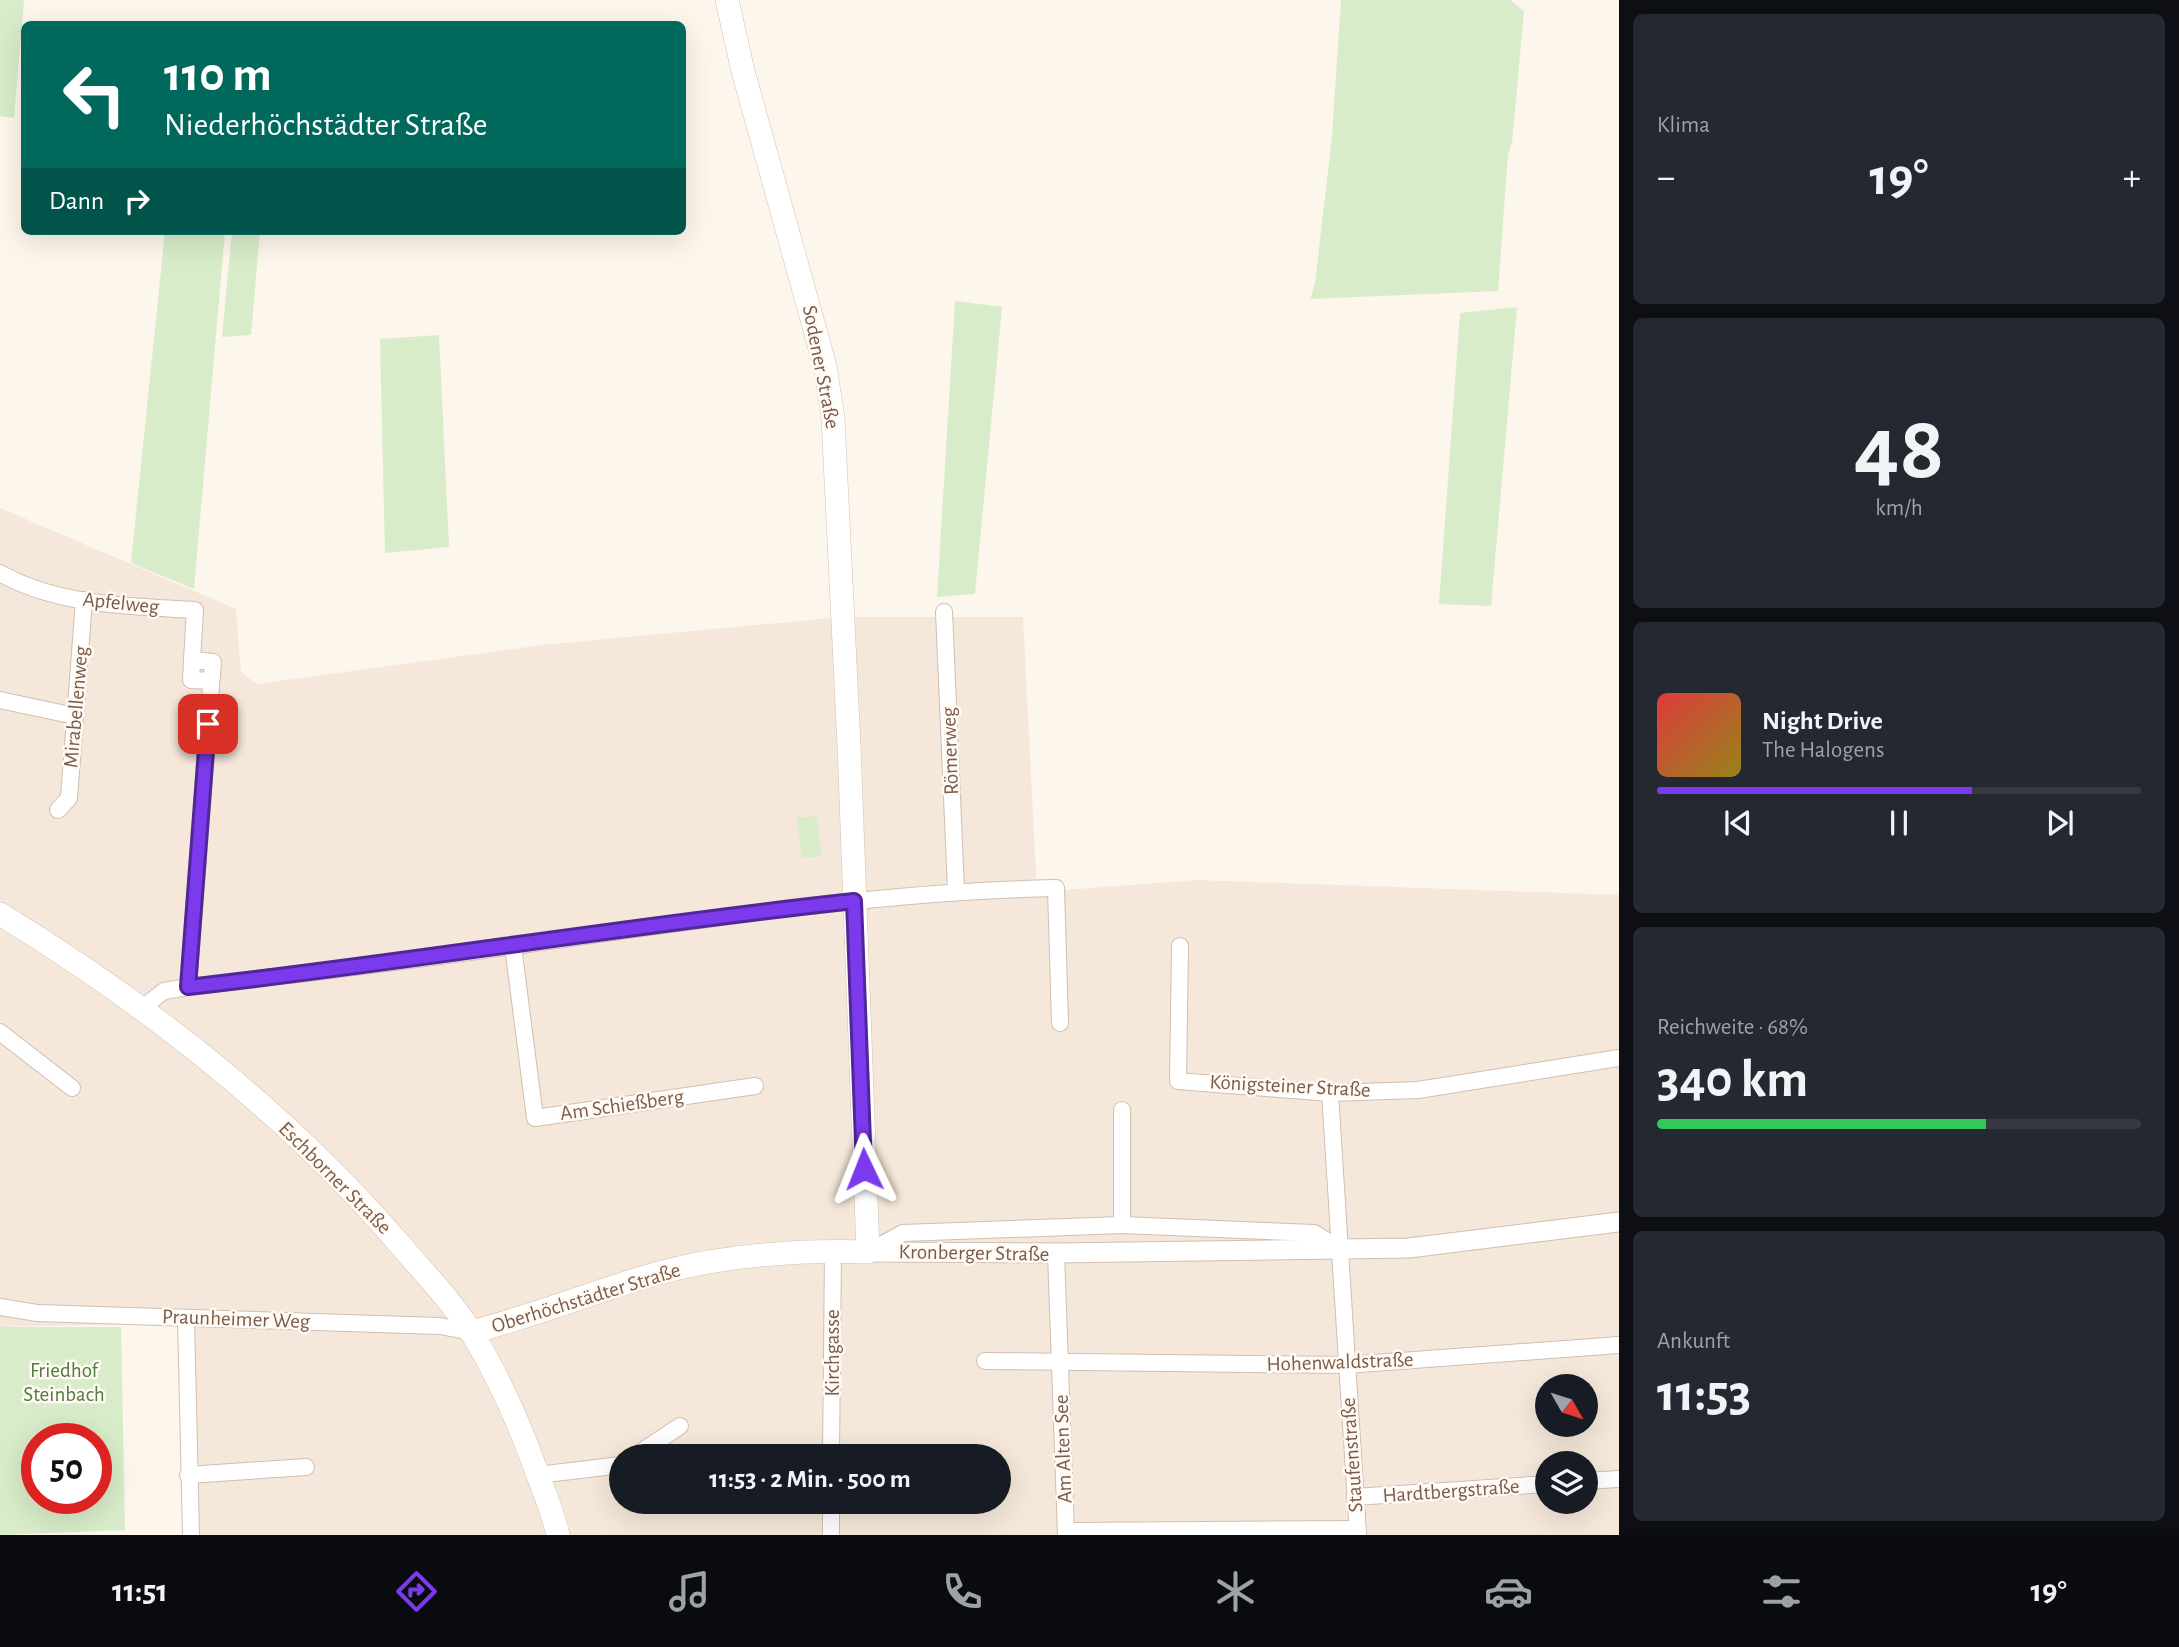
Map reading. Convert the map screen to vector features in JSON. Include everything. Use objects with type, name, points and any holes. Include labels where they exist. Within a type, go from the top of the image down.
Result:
[{"type":"main road","name":"Sodener Straße","points":[[727,0],[743,71],[825,366],[837,467],[868,1252]]},
{"type":"main road","name":"Eschborner Straße","points":[[0,914],[75,960],[142,1008],[237,1086],[330,1168],[395,1238],[471,1332],[508,1400],[558,1535]]},
{"type":"main road","name":"Oberhöchstädter Straße","points":[[471,1332],[658,1274],[739,1257],[833,1251],[868,1252]]},
{"type":"street","name":"Apfelweg","points":[[0,573],[51,593],[84,600],[195,610],[192,660],[212,662],[188,987]]},
{"type":"street","name":"Mirabellenweg","points":[[58,810],[69,798],[84,600]]},
{"type":"street","name":"Römerweg","points":[[944,612],[956,890]]},
{"type":"street","points":[[0,700],[75,716]]},
{"type":"street","points":[[142,1008],[164,991],[188,987],[513,946],[853,891],[1056,888],[1060,1023]]},
{"type":"street","name":"Am Schießberg","points":[[513,946],[535,1118],[755,1086]]},
{"type":"street","name":"Königsteiner Straße","points":[[1180,946],[1178,1081],[1330,1093],[1433,1089],[1619,1058]]},
{"type":"street","points":[[0,1032],[72,1088]]},
{"type":"street","points":[[1330,1093],[1340,1249]]},
{"type":"street","points":[[1122,1110],[1122,1225]]},
{"type":"street","name":"Kronberger Straße","points":[[868,1252],[1056,1254],[1409,1248],[1619,1222]]},
{"type":"street","name":"Kronberger Straße","points":[[868,1252],[903,1233],[1122,1225],[1314,1233],[1340,1249]]},
{"type":"street","name":"Staufenstraße","points":[[1340,1249],[1357,1532]]},
{"type":"street","name":"Kirchgasse","points":[[831,1444],[833,1251]]},
{"type":"street","name":"Am Alten See","points":[[1056,1254],[1066,1533]]},
{"type":"street","name":"Praunheimer Weg","points":[[0,1307],[37,1313],[440,1326],[471,1332]]},
{"type":"street","points":[[186,1318],[191,1535]]},
{"type":"street","name":"Hohenwaldstraße","points":[[1060,1363],[1346,1366],[1619,1345]]},
{"type":"street","name":"Am Alten See","points":[[985,1361],[1060,1363]]},
{"type":"street","points":[[653,1444],[680,1426]]},
{"type":"street","points":[[538,1475],[609,1466]]},
{"type":"street","points":[[188,1475],[306,1467]]},
{"type":"street","points":[[1598,1480],[1619,1479]]},
{"type":"street","name":"Hardtbergstraße","points":[[1355,1497],[1535,1485]]},
{"type":"street","points":[[831,1514],[831,1535]]},
{"type":"street","points":[[1066,1533],[1357,1532]]},
{"type":"shaded area","points":[[0,508],[236,609],[241,672],[257,684],[542,645],[842,617],[1023,617],[1037,892],[1197,880],[1619,895],[1619,1535],[186,1535],[183,1323],[0,1327]]},
{"type":"green space","points":[[0,0],[24,0],[14,118],[0,116]]},
{"type":"green space","points":[[1341,0],[1510,0],[1524,11],[1512,143],[1508,154],[1498,291],[1310,299],[1315,284],[1332,136]]},
{"type":"green space","points":[[165,235],[225,235],[194,589],[131,563]]},
{"type":"green space","points":[[232,235],[260,235],[251,335],[222,337]]},
{"type":"green space","points":[[955,301],[1002,307],[975,594],[937,597]]},
{"type":"green space","points":[[1517,307],[1491,606],[1439,604],[1460,313]]},
{"type":"green space","points":[[439,335],[449,547],[385,553],[380,339]]},
{"type":"green space","points":[[817,816],[822,856],[802,858],[797,818]]},
{"type":"green space","name":"Friedhof Steinbach","points":[[0,1320],[1,1327],[121,1327],[125,1530],[0,1535]]},
{"type":"route","points":[[208,724],[188,987],[330,971],[568,936],[854,901],[864,1169]]}]
